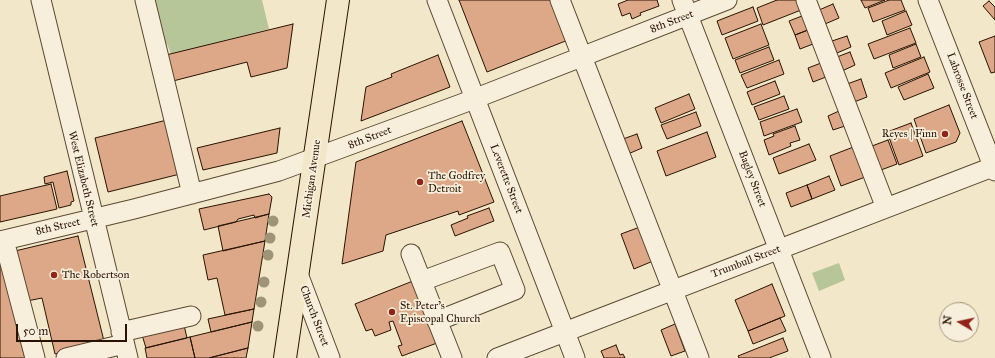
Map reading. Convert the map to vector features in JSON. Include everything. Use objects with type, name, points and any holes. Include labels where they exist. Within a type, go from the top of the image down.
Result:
[{"type":"main road","name":"Michigan Avenue","points":[[285,358],[338,0]]},
{"type":"street","name":"West Elizabeth Street","points":[[41,0],[124,345]]},
{"type":"street","points":[[145,0],[192,194]]},
{"type":"street","name":"Leverette Street","points":[[437,0],[575,358]]},
{"type":"street","points":[[560,0],[699,358]]},
{"type":"street","name":"8th Street","points":[[2,240],[93,219],[278,171],[475,98],[582,56],[685,8],[727,0]]},
{"type":"street","points":[[806,0],[886,208]]},
{"type":"street","name":"Labrosse Street","points":[[928,0],[994,168]]},
{"type":"street","name":"Bagley Street","points":[[685,8],[821,358]]},
{"type":"street","name":"Trumbull Street","points":[[497,358],[886,208],[994,168]]},
{"type":"street","points":[[2,240],[35,358]]},
{"type":"street","points":[[422,281],[500,252],[515,290],[437,321]]},
{"type":"street","points":[[411,254],[452,358]]},
{"type":"street","name":"Church Street","points":[[298,274],[330,358]]},
{"type":"street","points":[[66,358],[124,345],[191,316]]},
{"type":"green space","points":[[151,0],[262,0],[269,29],[171,54],[167,44],[162,46]]},
{"type":"green space","points":[[839,263],[845,280],[819,291],[812,273]]},
{"type":"building","points":[[459,0],[553,0],[568,40],[487,72]]},
{"type":"building","points":[[628,0],[657,0],[659,6],[640,13],[641,15],[632,19],[630,13],[622,16],[618,4]]},
{"type":"building","points":[[777,0],[797,0],[801,10],[763,25],[757,8]]},
{"type":"building","points":[[861,0],[885,0],[865,8]]},
{"type":"building","points":[[889,0],[901,0],[905,10],[873,22],[868,8]]},
{"type":"building","points":[[989,1],[995,7],[995,20],[983,6]]},
{"type":"building","points":[[833,4],[839,18],[825,24],[819,10]]},
{"type":"building","points":[[753,7],[758,21],[722,35],[717,21]]},
{"type":"building","points":[[906,11],[912,25],[887,35],[882,21]]},
{"type":"building","points":[[802,16],[808,30],[795,35],[789,21]]},
{"type":"building","points":[[293,24],[287,68],[251,77],[247,62],[173,81],[166,55]]},
{"type":"building","points":[[761,24],[769,45],[733,59],[725,38]]},
{"type":"building","points":[[910,28],[916,43],[874,59],[868,44]]},
{"type":"building","points":[[808,30],[813,44],[800,49],[795,35]]},
{"type":"building","points":[[847,36],[851,47],[837,53],[832,41]]},
{"type":"building","points":[[995,36],[995,72],[991,73],[979,42]]},
{"type":"building","points":[[916,44],[921,57],[893,68],[889,55]]},
{"type":"building","points":[[769,47],[774,60],[740,73],[735,60]]},
{"type":"building","points":[[850,52],[855,65],[842,71],[837,57]]},
{"type":"building","points":[[438,55],[450,87],[361,121],[366,87],[392,77],[391,74]]},
{"type":"building","points":[[924,57],[930,72],[891,88],[885,73]]},
{"type":"building","points":[[779,60],[784,74],[747,88],[741,75]]},
{"type":"building","points":[[821,63],[826,77],[813,82],[808,68]]},
{"type":"building","points":[[928,74],[934,88],[904,100],[898,87]]},
{"type":"building","points":[[861,79],[867,97],[854,102],[847,84]]},
{"type":"building","points":[[775,81],[780,94],[752,105],[747,92]]},
{"type":"building","points":[[689,94],[695,109],[661,123],[655,108]]},
{"type":"building","points":[[784,96],[789,109],[759,120],[754,107]]},
{"type":"building","points":[[949,105],[960,133],[956,142],[926,153],[914,119]]},
{"type":"building","points":[[797,109],[802,122],[764,136],[760,122]]},
{"type":"building","points":[[839,111],[845,126],[833,130],[828,116]]},
{"type":"building","points":[[696,112],[701,126],[667,139],[661,125]]},
{"type":"building","points":[[171,119],[184,173],[108,192],[95,138]]},
{"type":"building","name":"The Godfrey Detroit","points":[[462,121],[494,202],[459,215],[458,211],[386,235],[383,251],[342,264],[356,162]]},
{"type":"building","points":[[911,123],[923,156],[899,165],[887,132]]},
{"type":"building","points":[[795,126],[800,140],[790,143],[791,146],[769,155],[764,140],[774,136],[773,134]]},
{"type":"building","points":[[280,128],[277,153],[203,170],[197,148]]},
{"type":"building","points":[[707,132],[716,157],[666,176],[657,151]]},
{"type":"building","points":[[637,134],[642,148],[628,154],[623,139]]},
{"type":"building","points":[[888,140],[897,164],[881,170],[872,146]]},
{"type":"building","points":[[809,144],[816,160],[779,174],[773,158]]},
{"type":"building","points":[[856,146],[868,176],[841,186],[830,156]]},
{"type":"building","points":[[67,171],[74,201],[71,202],[71,205],[59,208],[53,182],[45,184],[44,177]]},
{"type":"building","points":[[829,176],[835,190],[812,199],[807,185]]},
{"type":"building","points":[[51,184],[57,209],[0,222],[0,196]]},
{"type":"building","points":[[807,185],[812,199],[791,207],[786,193]]},
{"type":"building","points":[[269,194],[272,197],[269,214],[255,218],[254,215],[238,219],[236,222],[204,230],[199,209]]},
{"type":"building","points":[[489,208],[494,221],[455,236],[451,225],[468,218],[467,216]]},
{"type":"building","points":[[269,214],[265,241],[223,251],[218,226]]},
{"type":"building","points":[[640,227],[653,261],[634,269],[621,234]]},
{"type":"building","name":"The Robertson","points":[[78,236],[104,341],[55,354],[42,298],[27,301],[15,251]]},
{"type":"building","points":[[265,241],[254,309],[225,315],[217,278],[208,280],[203,255]]},
{"type":"building","points":[[0,256],[25,358],[0,358]]},
{"type":"building","name":"St. Peter's Episcopal Church","points":[[413,281],[437,343],[402,356],[398,346],[402,345],[393,321],[389,322],[391,330],[375,336],[372,329],[366,331],[355,304]]},
{"type":"building","points":[[772,284],[785,316],[748,331],[735,300]]},
{"type":"building","points":[[254,309],[252,322],[211,332],[208,319]]},
{"type":"building","points":[[780,318],[786,331],[753,344],[748,331]]},
{"type":"building","points":[[252,322],[248,348],[209,358],[195,358],[190,337]]},
{"type":"building","points":[[675,324],[685,351],[671,356],[661,330]]},
{"type":"building","points":[[184,325],[187,338],[146,348],[142,335]]},
{"type":"building","points":[[190,337],[195,358],[147,358],[145,348]]},
{"type":"building","points":[[783,338],[788,351],[769,358],[739,358],[738,356]]},
{"type":"building","points":[[616,345],[620,355],[623,354],[625,358],[604,358],[601,351]]},
{"type":"building","points":[[248,348],[246,358],[209,358]]},
{"type":"place","name":"Reyes | Finn","points":[[945,134]]},
{"type":"place","name":"The Godfrey Detroit","points":[[420,182]]},
{"type":"place","name":"The Robertson","points":[[54,275]]},
{"type":"place","name":"St. Peter's Episcopal Church","points":[[392,312]]}]
